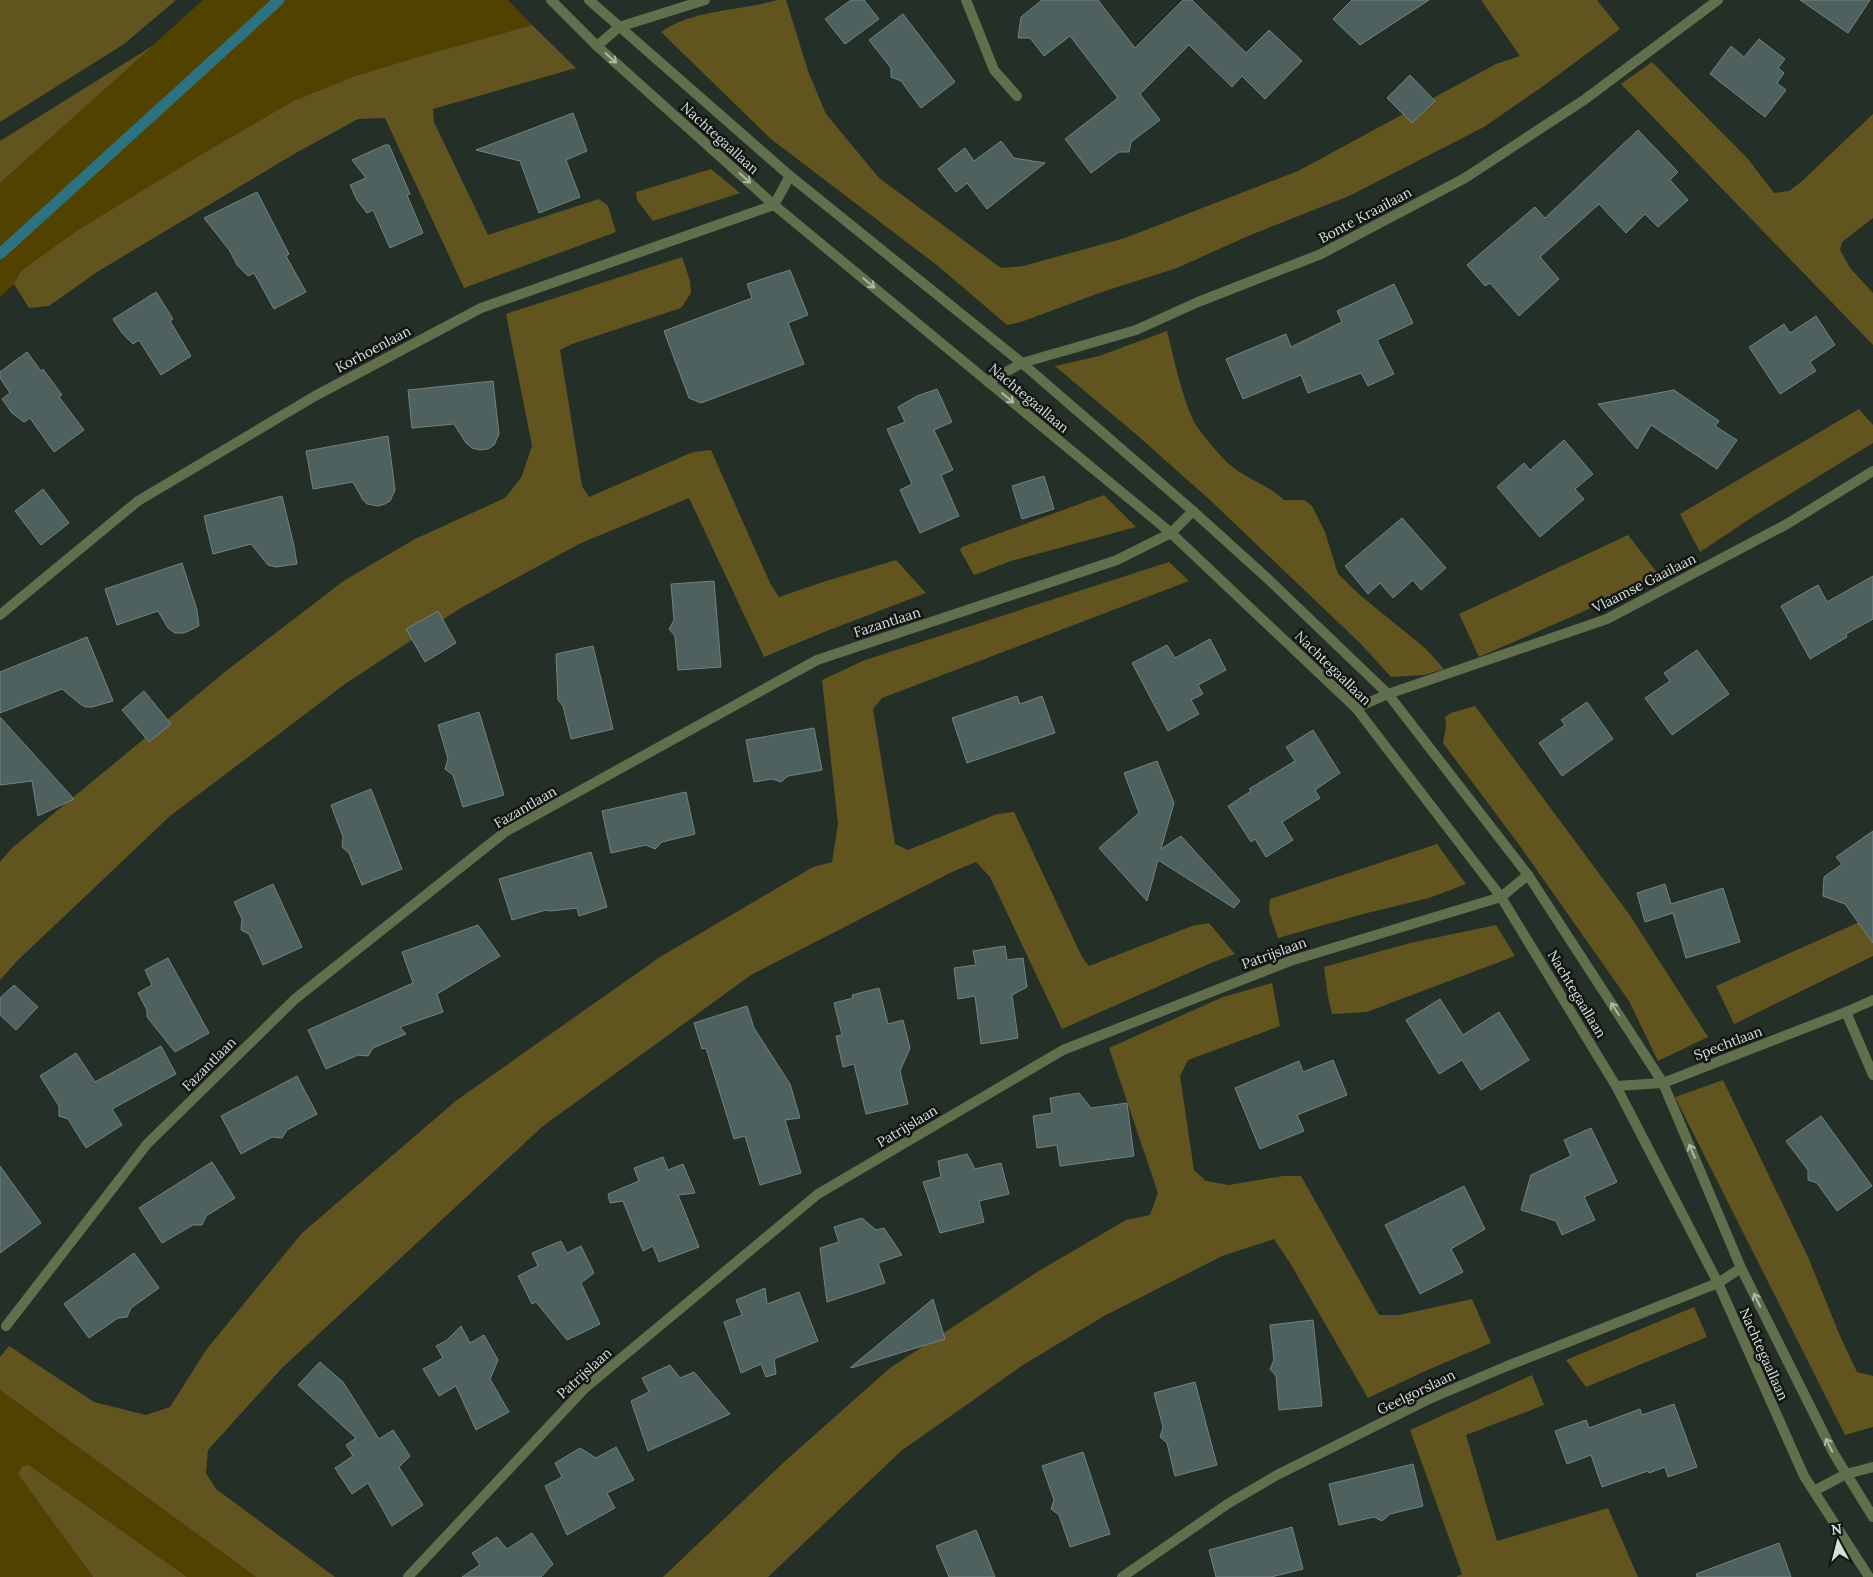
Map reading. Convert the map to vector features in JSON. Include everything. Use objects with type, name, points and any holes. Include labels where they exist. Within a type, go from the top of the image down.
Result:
[{"type":"street","name":"Nachtegaallaan","points":[[551,0],[597,46],[774,205],[1171,533],[1356,708],[1501,897],[1616,1086],[1718,1283],[1804,1476],[1869,1577]]},
{"type":"street","name":"Nachtegaallaan","points":[[589,0],[790,176],[1022,363],[1193,511],[1267,578],[1388,694],[1528,875],[1663,1083],[1742,1268],[1834,1454],[1873,1517]]},
{"type":"street","points":[[597,46],[619,27],[705,0]]},
{"type":"street","points":[[966,0],[994,70],[1017,96]]},
{"type":"street","name":"Bonte Kraailaan","points":[[988,382],[1022,363],[1136,330],[1198,302],[1320,254],[1338,245],[1464,178],[1584,100],[1718,0]]},
{"type":"street","points":[[774,205],[790,176]]},
{"type":"street","name":"Korhoenlaan","points":[[0,615],[138,501],[314,396],[481,308],[774,205]]},
{"type":"street","name":"Vlaamse Gaailaan","points":[[1356,708],[1388,694],[1607,620],[1787,524],[1873,471]]},
{"type":"street","name":"Fazantlaan","points":[[6,1326],[147,1144],[295,999],[505,832],[817,660],[1117,560],[1171,533],[1193,511]]},
{"type":"street","name":"Patrijslaan","points":[[408,1577],[584,1388],[818,1194],[1063,1050],[1290,961],[1501,897],[1528,875]]},
{"type":"street","name":"Spechtlaan","points":[[1616,1086],[1663,1083],[1873,1000]]},
{"type":"street","points":[[1846,1012],[1873,1076]]},
{"type":"street","name":"Geelgorslaan","points":[[1122,1577],[1229,1503],[1277,1475],[1427,1400],[1507,1366],[1718,1283],[1742,1268]]},
{"type":"street","points":[[1814,1491],[1846,1474],[1873,1466]]},
{"type":"shaded area","points":[[0,0],[176,0],[124,44],[0,122]]},
{"type":"shaded area","points":[[203,0],[508,0],[532,25],[355,76],[293,101],[204,153],[20,272],[14,284],[0,297],[0,183]]},
{"type":"shaded area","points":[[786,0],[808,71],[826,114],[879,178],[1001,268],[1023,266],[1125,238],[1298,171],[1496,64],[1520,56],[1481,0],[1597,0],[1620,29],[1484,127],[1349,196],[1248,236],[1177,268],[1102,292],[1021,322],[1007,325],[938,266],[771,139],[661,32],[674,24],[702,15]]},
{"type":"shaded area","points":[[532,25],[576,68],[433,109],[434,122],[488,235],[599,199],[608,206],[616,232],[464,288],[385,118],[358,119],[294,154],[97,272],[49,306],[29,308],[14,284],[20,272],[75,232],[293,101],[355,76]]},
{"type":"shaded area","points":[[154,45],[0,183],[0,141]]},
{"type":"shaded area","points":[[1652,62],[1748,159],[1774,193],[1789,191],[1801,182],[1873,114],[1873,218],[1842,242],[1840,250],[1850,268],[1873,293],[1873,345],[1621,84]]},
{"type":"shaded area","points":[[711,169],[740,193],[653,221],[637,200],[636,192]]},
{"type":"shaded area","points":[[682,257],[690,281],[691,293],[681,308],[572,344],[560,350],[582,486],[589,497],[693,452],[711,450],[770,583],[779,597],[896,560],[926,593],[764,657],[689,498],[579,544],[459,609],[345,684],[170,816],[17,961],[0,980],[0,862],[12,848],[226,671],[345,580],[415,539],[505,498],[521,478],[532,446],[506,314]]},
{"type":"shaded area","points":[[1167,331],[1189,410],[1195,424],[1210,443],[1236,469],[1284,500],[1304,500],[1312,506],[1325,532],[1338,574],[1361,596],[1425,648],[1444,669],[1424,675],[1391,677],[1361,644],[1210,500],[1055,366],[1099,356]]},
{"type":"shaded area","points":[[1859,409],[1873,425],[1873,443],[1754,516],[1700,552],[1680,514]]},
{"type":"shaded area","points":[[1104,495],[1136,527],[1011,561],[974,575],[960,550],[962,547]]},
{"type":"shaded area","points":[[1628,535],[1659,575],[1580,613],[1479,657],[1459,614]]},
{"type":"shaded area","points":[[1169,562],[1189,581],[882,698],[873,709],[895,844],[908,850],[997,814],[1014,812],[1082,957],[1089,966],[1192,926],[1209,923],[1235,954],[1062,1029],[990,877],[976,862],[952,872],[751,975],[543,1126],[282,1368],[208,1450],[206,1473],[216,1489],[335,1577],[256,1577],[0,1390],[0,1357],[9,1346],[94,1402],[146,1415],[170,1407],[206,1350],[302,1233],[457,1100],[660,957],[813,867],[832,862],[838,824],[822,680],[865,660]]},
{"type":"shaded area","points":[[1475,706],[1629,914],[1708,1037],[1658,1061],[1629,1001],[1520,846],[1443,743],[1446,726],[1445,717],[1451,713]]},
{"type":"shaded area","points":[[1437,844],[1466,884],[1429,898],[1278,938],[1269,911],[1270,899]]},
{"type":"shaded area","points":[[1873,916],[1873,956],[1734,1024],[1716,986]]},
{"type":"shaded area","points":[[1496,925],[1515,956],[1367,1012],[1332,1014],[1324,967],[1410,943]]},
{"type":"shaded area","points":[[1272,983],[1280,1026],[1188,1060],[1180,1076],[1194,1170],[1206,1181],[1229,1185],[1283,1176],[1301,1176],[1379,1315],[1399,1315],[1472,1299],[1491,1343],[1368,1398],[1290,1263],[1274,1239],[1222,1256],[1104,1316],[1023,1365],[901,1451],[768,1577],[663,1577],[784,1462],[890,1368],[1037,1272],[1126,1220],[1150,1215],[1158,1193],[1109,1048],[1223,997]]},
{"type":"shaded area","points":[[1723,1080],[1808,1257],[1840,1336],[1857,1372],[1873,1376],[1873,1427],[1845,1435],[1675,1097]]},
{"type":"shaded area","points":[[1694,1307],[1707,1337],[1586,1387],[1566,1360]]},
{"type":"shaded area","points":[[1532,1375],[1544,1405],[1466,1435],[1497,1541],[1608,1508],[1638,1577],[1456,1577],[1462,1574],[1410,1430]]},
{"type":"shaded area","points":[[0,1390],[256,1577],[187,1577],[29,1465],[18,1474],[93,1577],[0,1577]]},
{"type":"shaded area","points":[[29,1465],[187,1577],[93,1577],[18,1474],[22,1466]]},
{"type":"building","points":[[851,0],[864,0],[879,19],[845,44],[825,19]]},
{"type":"building","points":[[1042,0],[1098,0],[1135,48],[1183,0],[1192,0],[1246,53],[1269,30],[1302,61],[1265,99],[1242,76],[1232,87],[1189,45],[1140,94],[1160,120],[1131,142],[1129,152],[1119,152],[1091,173],[1065,139],[1118,98],[1070,36],[1044,56],[1030,38],[1018,38],[1021,17]]},
{"type":"building","points":[[1352,0],[1429,0],[1360,45],[1333,19]]},
{"type":"building","points":[[1800,0],[1870,0],[1848,33]]},
{"type":"building","points":[[903,14],[955,82],[921,108],[901,81],[891,77],[891,68],[869,40]]},
{"type":"building","points":[[1759,39],[1785,59],[1778,68],[1784,73],[1777,83],[1786,90],[1765,117],[1710,74],[1731,46],[1744,57]]},
{"type":"building","points":[[1410,75],[1435,101],[1412,123],[1387,98]]},
{"type":"building","points":[[573,113],[587,151],[566,160],[580,197],[539,213],[520,161],[476,150]]},
{"type":"building","points":[[1638,130],[1678,172],[1670,180],[1688,200],[1658,227],[1645,214],[1626,233],[1599,204],[1540,257],[1559,279],[1519,316],[1490,283],[1485,286],[1467,265],[1535,207],[1545,218]]},
{"type":"building","points":[[1001,141],[1014,158],[1045,163],[987,209],[967,183],[956,192],[938,169],[965,148],[974,161]]},
{"type":"building","points":[[385,145],[389,145],[410,194],[407,195],[423,233],[390,248],[373,210],[367,213],[357,200],[350,185],[366,178],[352,160]]},
{"type":"building","points":[[257,192],[289,254],[286,256],[306,292],[274,309],[254,273],[248,276],[237,265],[230,251],[204,218]]},
{"type":"building","points":[[790,270],[808,315],[788,323],[804,364],[701,403],[689,398],[664,331],[752,298],[747,284]]},
{"type":"building","points":[[1394,284],[1413,323],[1377,340],[1394,374],[1368,386],[1361,373],[1308,393],[1301,375],[1243,399],[1226,359],[1286,334],[1291,347],[1342,322],[1337,311]]},
{"type":"building","points":[[156,292],[173,319],[170,321],[191,356],[161,375],[139,340],[133,344],[122,333],[113,319]]},
{"type":"building","points":[[1816,316],[1835,345],[1810,362],[1816,371],[1780,394],[1749,347],[1784,324],[1790,333]]},
{"type":"building","points":[[27,352],[41,371],[43,369],[62,395],[59,397],[84,430],[54,452],[30,418],[24,422],[12,413],[2,399],[10,393],[0,378],[0,372]]},
{"type":"building","points":[[493,381],[499,434],[494,445],[488,449],[472,448],[466,443],[454,424],[412,428],[408,390]]},
{"type":"building","points":[[937,389],[952,422],[934,430],[953,470],[941,475],[959,516],[920,533],[900,490],[912,484],[887,429],[905,422],[898,407],[917,396]]},
{"type":"building","points":[[1674,390],[1719,421],[1715,426],[1737,440],[1717,469],[1651,425],[1637,449],[1598,404]]},
{"type":"building","points":[[388,436],[395,490],[390,501],[378,506],[367,504],[353,482],[313,489],[306,451]]},
{"type":"building","points":[[1564,440],[1593,474],[1575,489],[1584,499],[1540,537],[1497,487],[1524,463],[1530,470]]},
{"type":"building","points":[[1044,476],[1054,509],[1022,519],[1012,486]]},
{"type":"building","points":[[43,489],[69,523],[41,545],[15,511]]},
{"type":"building","points":[[282,496],[297,564],[276,567],[268,565],[251,544],[213,554],[204,516]]},
{"type":"building","points":[[1402,518],[1446,568],[1421,590],[1413,580],[1393,598],[1380,583],[1368,594],[1345,566]]},
{"type":"building","points":[[182,563],[197,610],[199,626],[184,633],[175,633],[168,628],[158,611],[117,625],[105,589]]},
{"type":"building","points":[[1873,576],[1873,619],[1846,634],[1847,637],[1810,659],[1781,606],[1818,585],[1827,602]]},
{"type":"building","points":[[714,581],[721,667],[678,670],[675,636],[669,629],[674,620],[671,584]]},
{"type":"building","points":[[438,611],[456,643],[425,662],[406,629]]},
{"type":"building","points":[[87,637],[113,701],[85,707],[62,689],[0,713],[0,672]]},
{"type":"building","points":[[1210,639],[1226,670],[1198,685],[1203,694],[1191,700],[1199,714],[1168,731],[1132,663],[1167,645],[1175,658]]},
{"type":"building","points":[[593,646],[613,729],[571,739],[563,706],[558,700],[556,654]]},
{"type":"building","points":[[1697,650],[1729,694],[1672,735],[1645,698],[1670,681],[1664,673]]},
{"type":"building","points":[[144,691],[171,724],[149,742],[122,710]]},
{"type":"building","points":[[1017,696],[1020,704],[1042,696],[1055,733],[967,763],[952,718]]},
{"type":"building","points":[[1587,702],[1613,739],[1562,776],[1539,743],[1565,725],[1561,720]]},
{"type":"building","points":[[479,712],[504,795],[463,807],[453,775],[445,769],[448,759],[438,725]]},
{"type":"building","points":[[0,717],[74,799],[38,816],[32,781],[0,785]]},
{"type":"building","points":[[814,728],[822,770],[788,776],[781,782],[772,779],[754,782],[746,740]]},
{"type":"building","points":[[1313,730],[1340,773],[1315,790],[1320,798],[1282,822],[1293,840],[1266,857],[1255,839],[1251,842],[1228,806],[1251,791],[1249,789],[1295,761],[1286,747]]},
{"type":"building","points":[[1157,761],[1174,803],[1161,849],[1181,836],[1240,901],[1234,908],[1158,860],[1147,901],[1099,848],[1139,813],[1124,773]]},
{"type":"building","points":[[371,789],[402,869],[362,885],[349,853],[342,847],[343,837],[331,805]]},
{"type":"building","points":[[686,792],[695,834],[662,842],[655,849],[646,845],[611,853],[602,811]]},
{"type":"building","points":[[1873,831],[1873,943],[1845,904],[1823,896],[1824,877],[1842,864],[1836,857]]},
{"type":"building","points":[[591,852],[607,907],[579,916],[577,908],[546,910],[512,920],[499,879]]},
{"type":"building","points":[[273,884],[302,947],[263,965],[249,934],[241,930],[242,919],[234,902]]},
{"type":"building","points":[[1665,884],[1671,904],[1723,888],[1740,942],[1686,958],[1673,913],[1645,922],[1637,893]]},
{"type":"building","points":[[478,925],[500,956],[437,994],[443,1012],[400,1027],[406,1034],[373,1048],[368,1056],[358,1055],[326,1069],[308,1030],[413,983],[402,952]]},
{"type":"building","points":[[1005,946],[1007,960],[1023,958],[1027,987],[1012,995],[1018,1038],[981,1044],[975,996],[958,999],[954,968],[976,965],[973,951]]},
{"type":"building","points":[[168,958],[209,1033],[175,1052],[147,1017],[147,1010],[138,993],[152,985],[145,970]]},
{"type":"building","points":[[14,985],[38,1007],[16,1030],[0,1015],[0,998]]},
{"type":"building","points":[[879,988],[888,1024],[903,1020],[910,1048],[900,1071],[908,1104],[866,1114],[854,1064],[843,1067],[836,1036],[842,1035],[834,1003],[853,998],[852,995]]},
{"type":"building","points":[[1440,999],[1463,1035],[1499,1012],[1529,1060],[1481,1090],[1462,1060],[1439,1074],[1406,1020]]},
{"type":"building","points":[[747,1006],[754,1028],[790,1084],[800,1118],[785,1120],[801,1173],[760,1185],[745,1136],[734,1139],[706,1048],[702,1049],[694,1023]]},
{"type":"building","points":[[161,1046],[176,1074],[112,1109],[122,1125],[86,1148],[68,1119],[59,1116],[59,1106],[40,1076],[76,1053],[95,1082]]},
{"type":"building","points":[[1333,1060],[1347,1095],[1297,1115],[1304,1131],[1260,1149],[1235,1088],[1299,1061],[1303,1072]]},
{"type":"building","points":[[297,1076],[317,1114],[287,1130],[282,1138],[272,1137],[241,1154],[221,1116]]},
{"type":"building","points":[[1079,1093],[1091,1108],[1127,1103],[1134,1156],[1060,1166],[1057,1145],[1037,1148],[1033,1116],[1052,1113],[1050,1098]]},
{"type":"building","points":[[1821,1116],[1872,1186],[1837,1211],[1817,1183],[1808,1180],[1808,1170],[1786,1141]]},
{"type":"building","points":[[1591,1128],[1617,1182],[1584,1197],[1595,1220],[1562,1235],[1556,1221],[1521,1210],[1531,1175],[1571,1156],[1564,1140]]},
{"type":"building","points":[[967,1154],[975,1169],[1001,1163],[1009,1194],[979,1201],[984,1222],[940,1233],[923,1182],[941,1177],[938,1161]]},
{"type":"building","points":[[663,1157],[668,1170],[683,1164],[695,1193],[678,1195],[699,1247],[659,1262],[653,1246],[643,1251],[623,1201],[610,1203],[608,1194],[639,1181],[634,1168]]},
{"type":"building","points":[[212,1162],[235,1198],[206,1216],[202,1225],[193,1225],[162,1243],[139,1208]]},
{"type":"building","points":[[0,1166],[41,1223],[0,1253]]},
{"type":"building","points":[[1464,1186],[1485,1229],[1451,1249],[1463,1272],[1420,1294],[1385,1225]]},
{"type":"building","points":[[862,1218],[876,1230],[884,1228],[902,1255],[878,1263],[885,1283],[827,1302],[820,1248],[839,1242],[834,1227]]},
{"type":"building","points":[[561,1241],[567,1253],[581,1246],[594,1273],[581,1283],[600,1324],[567,1340],[536,1302],[532,1304],[518,1276],[538,1266],[532,1253]]},
{"type":"building","points":[[134,1253],[159,1288],[131,1308],[127,1317],[118,1318],[89,1338],[64,1304]]},
{"type":"building","points":[[765,1288],[767,1304],[799,1292],[818,1341],[774,1359],[776,1374],[766,1377],[761,1364],[741,1373],[724,1322],[742,1315],[736,1300]]},
{"type":"building","points":[[933,1299],[945,1339],[851,1368],[851,1367]]},
{"type":"building","points":[[1313,1320],[1322,1406],[1279,1410],[1276,1376],[1270,1369],[1274,1360],[1270,1325]]},
{"type":"building","points":[[461,1326],[470,1343],[484,1335],[498,1360],[490,1379],[509,1412],[476,1430],[456,1386],[439,1396],[423,1369],[443,1358],[436,1346],[447,1340]]},
{"type":"building","points":[[320,1362],[343,1382],[379,1439],[393,1430],[410,1456],[399,1467],[423,1505],[392,1526],[368,1483],[352,1494],[335,1468],[353,1456],[346,1445],[356,1438],[298,1385]]},
{"type":"building","points":[[670,1365],[680,1378],[694,1372],[730,1414],[648,1451],[631,1401],[649,1392],[642,1378]]},
{"type":"building","points":[[1195,1382],[1217,1465],[1175,1476],[1167,1443],[1160,1437],[1163,1427],[1154,1393]]},
{"type":"building","points":[[1674,1404],[1697,1467],[1668,1477],[1665,1467],[1602,1487],[1591,1455],[1567,1464],[1555,1431],[1586,1420],[1589,1428],[1640,1409],[1642,1415]]},
{"type":"building","points":[[616,1447],[634,1480],[607,1493],[615,1508],[567,1535],[545,1486],[562,1477],[555,1463],[580,1448],[596,1458]]},
{"type":"building","points":[[1083,1452],[1110,1534],[1070,1547],[1059,1515],[1051,1509],[1054,1500],[1042,1466]]},
{"type":"building","points":[[1413,1464],[1423,1506],[1390,1514],[1382,1521],[1374,1517],[1339,1525],[1329,1484]]},
{"type":"building","points":[[1292,1527],[1303,1569],[1271,1577],[1216,1577],[1209,1550]]},
{"type":"building","points":[[976,1530],[995,1577],[949,1577],[936,1546]]},
{"type":"building","points":[[532,1533],[553,1564],[541,1577],[462,1577],[480,1565],[472,1553],[497,1537],[507,1549]]},
{"type":"building","points":[[1779,1543],[1791,1577],[1697,1577],[1696,1574]]},
{"type":"waterway","points":[[0,254],[279,0]]}]
